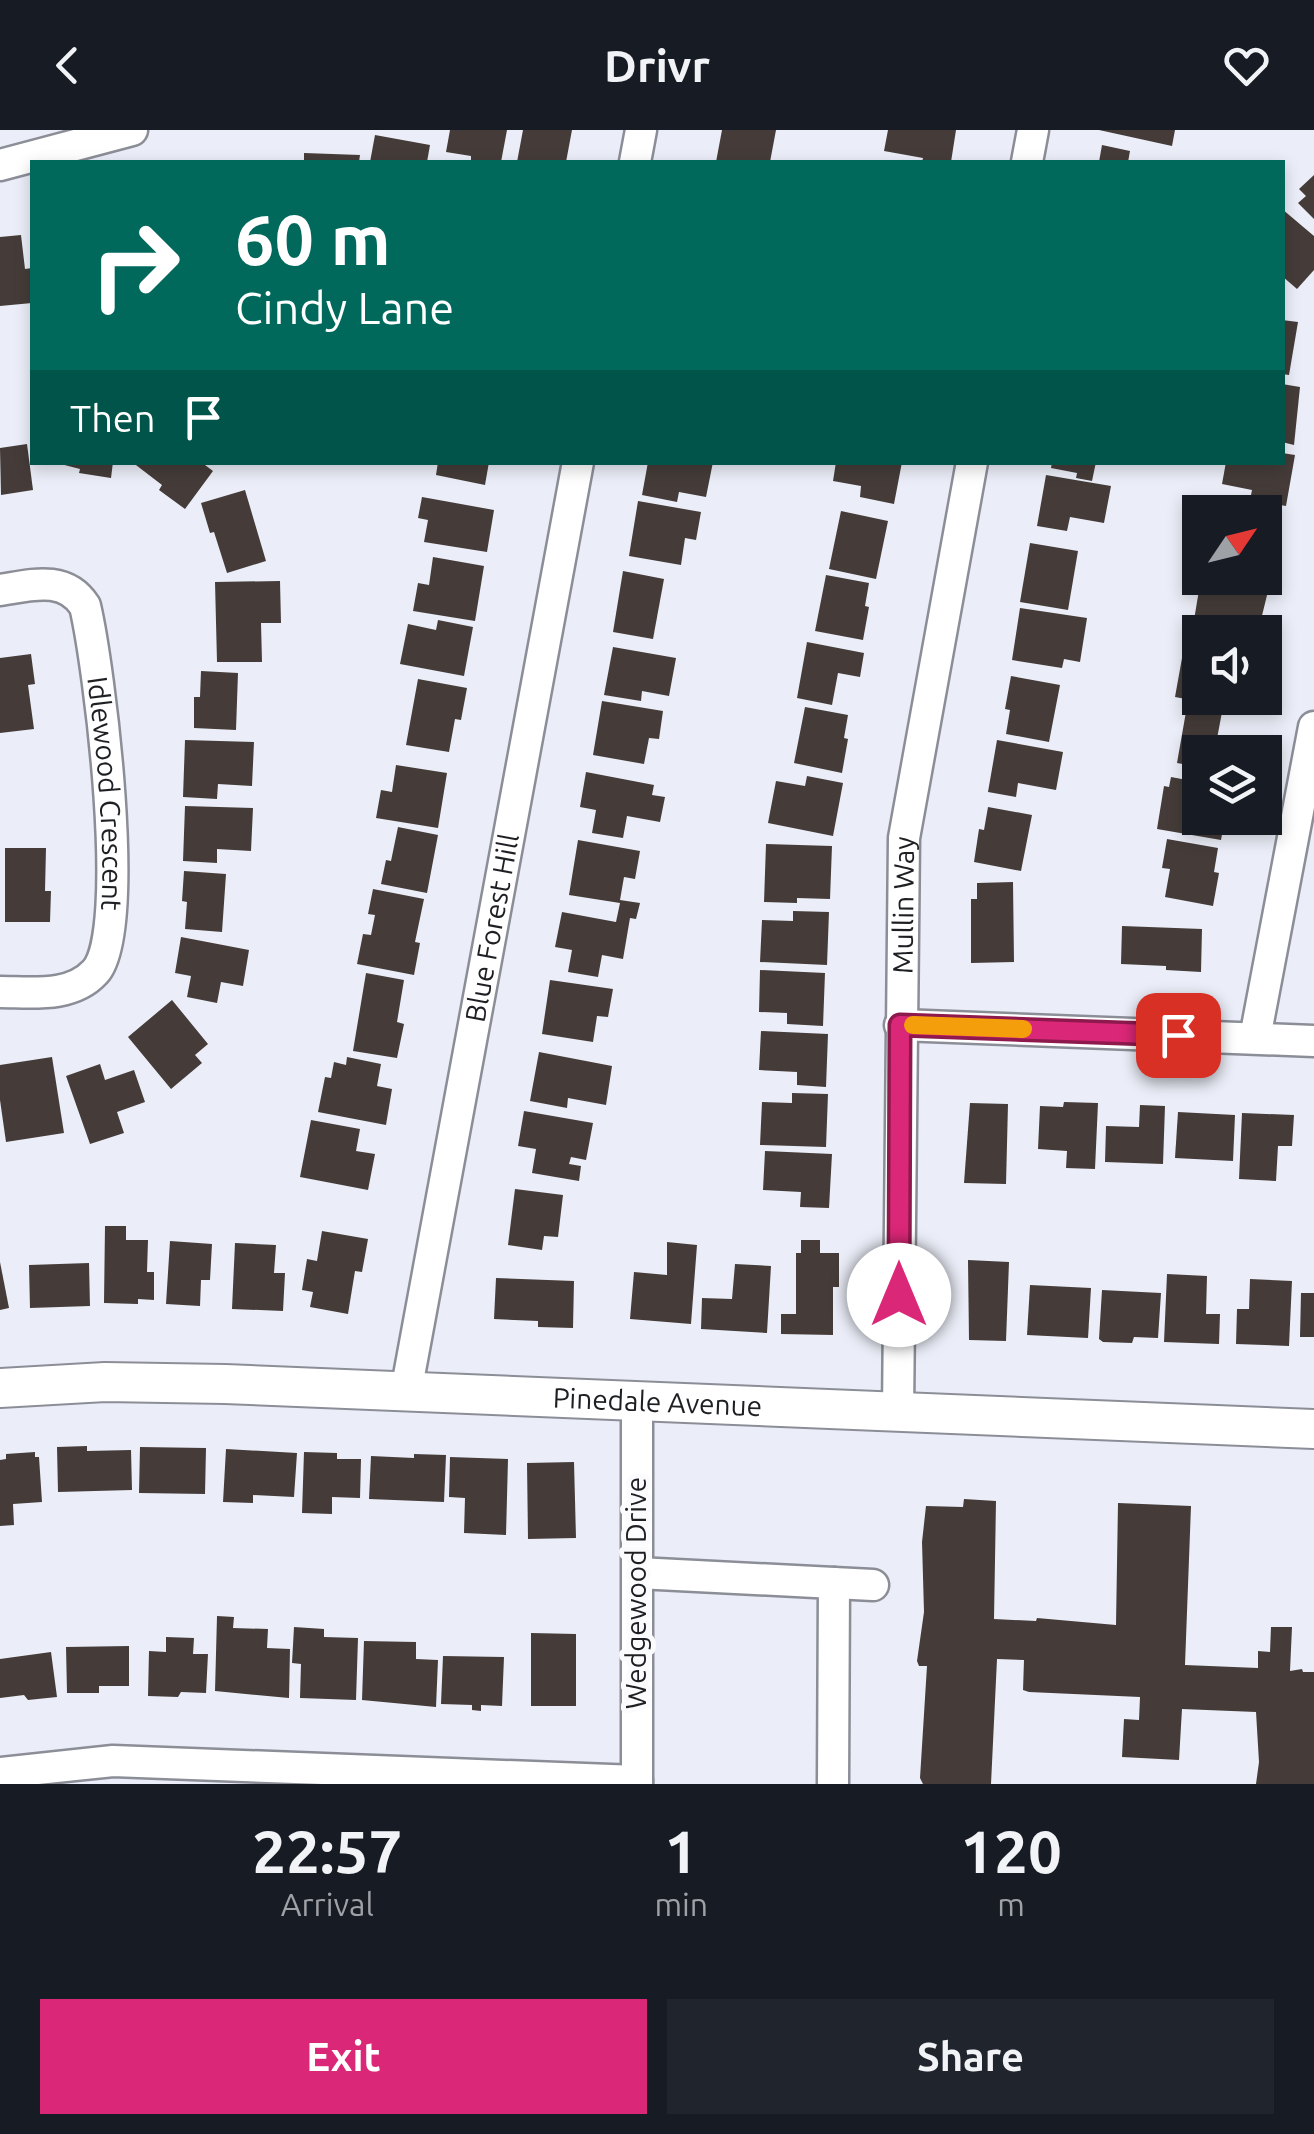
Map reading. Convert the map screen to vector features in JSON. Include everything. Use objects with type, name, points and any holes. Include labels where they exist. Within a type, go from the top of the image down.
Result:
[{"type":"street","points":[[0,165],[132,130]]},
{"type":"street","points":[[635,160],[641,130]]},
{"type":"street","points":[[1027,160],[1033,130]]},
{"type":"street","name":"Blue Forest Hill","points":[[406,1392],[577,465]]},
{"type":"street","name":"Mullin Way","points":[[898,1413],[904,838],[971,465]]},
{"type":"street","name":"Idlewood Crescent","points":[[0,590],[46,583],[77,594],[85,606],[110,781],[112,930],[103,962],[78,986],[60,991],[0,992]]},
{"type":"street","points":[[1255,1038],[1314,727]]},
{"type":"street","points":[[900,1025],[1314,1041]]},
{"type":"street","name":"Pinedale Avenue","points":[[0,1388],[122,1382],[1314,1429]]},
{"type":"street","name":"Wedgewood Drive","points":[[636,1783],[637,1402]]},
{"type":"street","points":[[638,1573],[874,1584]]},
{"type":"street","points":[[833,1784],[834,1583]]},
{"type":"street","points":[[0,1773],[113,1761],[636,1783]]},
{"type":"building","points":[[450,130],[507,130],[501,160],[471,160],[471,156],[446,152]]},
{"type":"building","points":[[523,130],[572,130],[566,160],[517,160]]},
{"type":"building","points":[[722,130],[776,130],[770,160],[716,160]]},
{"type":"building","points":[[888,130],[956,130],[951,160],[922,160],[884,151]]},
{"type":"building","points":[[1099,130],[1175,130],[1172,146]]},
{"type":"building","points":[[375,135],[430,145],[427,160],[370,160]]},
{"type":"building","points":[[1102,145],[1130,151],[1128,160],[1099,160]]},
{"type":"building","points":[[304,153],[360,155],[359,160],[304,160]]},
{"type":"building","points":[[1314,175],[1314,219],[1298,203],[1306,196],[1299,189]]},
{"type":"building","points":[[1285,212],[1314,236],[1314,270],[1297,289],[1285,279]]},
{"type":"building","points":[[21,235],[25,269],[30,268],[30,303],[0,306],[0,237]]},
{"type":"building","points":[[1285,320],[1298,322],[1289,375],[1285,374]]},
{"type":"building","points":[[1285,384],[1300,387],[1294,445],[1285,443]]},
{"type":"building","points":[[27,444],[33,490],[1,495],[0,448]]},
{"type":"building","points":[[1285,453],[1295,455],[1286,506],[1282,505],[1282,495],[1251,495],[1252,490],[1222,484],[1225,465],[1285,465]]},
{"type":"building","points":[[65,465],[113,465],[111,478],[79,473],[80,469]]},
{"type":"building","points":[[136,465],[205,465],[213,471],[185,509],[159,490],[162,485]]},
{"type":"building","points":[[438,465],[488,465],[485,485],[436,475]]},
{"type":"building","points":[[647,465],[712,465],[706,497],[679,492],[677,502],[642,495]]},
{"type":"building","points":[[836,465],[901,465],[894,504],[860,497],[861,486],[833,481]]},
{"type":"building","points":[[1095,465],[1092,481],[1076,478],[1077,473],[1051,468]]},
{"type":"building","points":[[1046,475],[1111,486],[1104,523],[1070,517],[1067,531],[1037,526]]},
{"type":"building","points":[[245,490],[266,561],[227,573],[201,503]]},
{"type":"building","points":[[422,497],[494,510],[487,552],[424,542],[428,520],[418,518]]},
{"type":"building","points":[[638,501],[701,512],[696,540],[685,538],[681,565],[629,556]]},
{"type":"building","points":[[841,511],[888,521],[876,579],[829,569]]},
{"type":"building","points":[[1030,543],[1078,551],[1068,610],[1020,602]]},
{"type":"building","points":[[433,557],[484,566],[475,621],[413,611],[418,583],[429,585]]},
{"type":"building","points":[[623,571],[664,579],[653,639],[613,632]]},
{"type":"building","points":[[826,575],[869,583],[863,640],[815,631]]},
{"type":"building","points":[[280,581],[281,623],[261,623],[262,662],[217,662],[215,582]]},
{"type":"building","points":[[1198,595],[1267,595],[1262,615],[1195,615]]},
{"type":"building","points":[[1020,608],[1087,618],[1080,662],[1064,659],[1062,668],[1012,660]]},
{"type":"building","points":[[438,620],[473,627],[464,676],[400,664],[408,624],[436,630]]},
{"type":"building","points":[[807,642],[864,653],[860,677],[838,673],[832,705],[797,698]]},
{"type":"building","points":[[613,647],[676,658],[669,696],[642,691],[641,701],[604,695]]},
{"type":"building","points":[[31,654],[35,684],[28,685],[34,729],[0,733],[0,658]]},
{"type":"building","points":[[1182,658],[1182,698],[1175,697]]},
{"type":"building","points":[[201,671],[238,673],[236,730],[194,728],[194,697],[200,697]]},
{"type":"building","points":[[1011,676],[1060,685],[1049,742],[1006,734],[1010,710],[1005,709]]},
{"type":"building","points":[[418,679],[467,688],[461,720],[455,719],[449,752],[406,745]]},
{"type":"building","points":[[602,701],[663,711],[659,739],[649,738],[644,764],[593,755]]},
{"type":"building","points":[[805,707],[848,715],[842,773],[794,763]]},
{"type":"building","points":[[1185,715],[1221,715],[1218,735],[1182,735],[1182,764],[1177,763]]},
{"type":"building","points":[[185,740],[254,742],[252,786],[218,784],[217,799],[183,797]]},
{"type":"building","points":[[997,740],[1063,752],[1056,790],[1018,783],[1016,797],[988,792]]},
{"type":"building","points":[[396,765],[447,773],[438,828],[376,818],[381,790],[392,792]]},
{"type":"building","points":[[586,772],[654,785],[652,795],[665,797],[660,822],[627,816],[623,838],[592,833],[596,810],[580,807]]},
{"type":"building","points":[[807,776],[843,783],[833,836],[768,823],[776,781],[805,786]]},
{"type":"building","points":[[1171,777],[1182,779],[1182,833],[1157,829],[1164,786],[1169,787]]},
{"type":"building","points":[[185,806],[253,808],[251,851],[217,849],[217,863],[183,861]]},
{"type":"building","points":[[988,807],[1032,815],[1021,871],[974,862],[979,829],[984,830]]},
{"type":"building","points":[[398,827],[438,835],[427,893],[381,884],[386,860],[391,861]]},
{"type":"building","points":[[1192,835],[1222,835],[1221,840]]},
{"type":"building","points":[[1167,839],[1218,848],[1214,872],[1219,873],[1213,906],[1165,897],[1170,869],[1162,868]]},
{"type":"building","points":[[578,840],[640,851],[635,879],[624,877],[620,900],[640,903],[636,919],[630,918],[623,959],[602,955],[598,977],[568,972],[572,950],[555,947],[562,912],[616,922],[620,903],[569,895]]},
{"type":"building","points":[[766,844],[832,846],[830,899],[764,902]]},
{"type":"building","points":[[5,848],[46,848],[45,891],[51,891],[50,922],[5,922]]},
{"type":"building","points":[[184,871],[226,874],[222,932],[185,929]]},
{"type":"building","points":[[1013,882],[1014,962],[971,963],[971,899],[977,899],[977,883]]},
{"type":"building","points":[[373,889],[424,899],[415,942],[420,943],[414,975],[357,964],[363,934],[371,935],[375,915],[368,914]]},
{"type":"building","points":[[793,911],[829,912],[827,965],[760,962],[762,920],[793,921]]},
{"type":"building","points":[[1122,926],[1202,929],[1201,972],[1121,964]]},
{"type":"building","points":[[181,937],[249,950],[243,986],[221,982],[217,1003],[187,997],[191,976],[175,973]]},
{"type":"building","points":[[760,970],[825,973],[823,1026],[787,1024],[787,1013],[759,1012]]},
{"type":"building","points":[[366,973],[404,980],[397,1022],[404,1024],[397,1058],[353,1051]]},
{"type":"building","points":[[550,980],[613,989],[608,1017],[597,1016],[593,1042],[542,1034]]},
{"type":"building","points":[[172,1000],[208,1044],[195,1055],[202,1063],[171,1089],[128,1037]]},
{"type":"building","points":[[761,1031],[828,1034],[826,1087],[797,1085],[797,1072],[759,1070]]},
{"type":"building","points":[[539,1052],[612,1066],[606,1105],[568,1098],[567,1108],[530,1101]]},
{"type":"building","points":[[52,1057],[64,1133],[6,1142],[0,1065]]},
{"type":"building","points":[[347,1057],[381,1064],[377,1086],[392,1089],[386,1125],[318,1112],[325,1077],[331,1078],[334,1062],[346,1065]]},
{"type":"building","points":[[100,1064],[105,1080],[134,1070],[145,1102],[117,1112],[124,1133],[90,1144],[66,1076]]},
{"type":"building","points":[[792,1093],[828,1094],[826,1147],[760,1145],[762,1102],[792,1103]]},
{"type":"building","points":[[1064,1102],[1098,1103],[1095,1169],[1066,1168],[1067,1151],[1038,1149],[1040,1106],[1063,1107]]},
{"type":"building","points":[[970,1103],[1008,1104],[1006,1184],[964,1183]]},
{"type":"building","points":[[1140,1105],[1165,1106],[1163,1164],[1105,1162],[1106,1126],[1139,1127]]},
{"type":"building","points":[[524,1111],[593,1123],[586,1160],[571,1157],[569,1164],[581,1166],[579,1181],[532,1173],[536,1149],[518,1146]]},
{"type":"building","points":[[1178,1112],[1235,1115],[1233,1161],[1175,1158]]},
{"type":"building","points":[[1242,1113],[1294,1115],[1292,1146],[1278,1146],[1276,1181],[1239,1179]]},
{"type":"building","points":[[311,1120],[360,1129],[356,1151],[375,1154],[368,1190],[300,1177]]},
{"type":"building","points":[[765,1151],[832,1154],[829,1208],[800,1207],[801,1192],[763,1190]]},
{"type":"building","points":[[515,1189],[563,1195],[558,1237],[544,1236],[542,1250],[508,1245]]},
{"type":"building","points":[[105,1226],[126,1226],[126,1240],[148,1240],[147,1272],[154,1272],[154,1300],[138,1299],[138,1304],[104,1303]]},
{"type":"building","points":[[322,1231],[368,1239],[362,1272],[355,1271],[348,1314],[310,1307],[313,1292],[302,1290],[307,1259],[317,1261]]},
{"type":"building","points":[[801,1240],[820,1240],[820,1253],[839,1253],[839,1287],[833,1287],[833,1335],[781,1334],[781,1314],[796,1314],[796,1253],[801,1253]]},
{"type":"building","points":[[170,1241],[212,1244],[210,1280],[201,1280],[200,1306],[166,1304]]},
{"type":"building","points":[[667,1242],[697,1245],[691,1324],[630,1319],[634,1272],[667,1275]]},
{"type":"building","points":[[235,1243],[276,1245],[274,1273],[285,1273],[283,1311],[232,1309]]},
{"type":"building","points":[[968,1260],[1009,1262],[1006,1341],[969,1340]]},
{"type":"building","points":[[0,1262],[9,1308],[0,1310]]},
{"type":"building","points":[[89,1263],[90,1306],[30,1308],[29,1265]]},
{"type":"building","points":[[735,1264],[771,1266],[767,1333],[701,1329],[702,1298],[732,1299]]},
{"type":"building","points":[[1167,1274],[1207,1276],[1206,1314],[1220,1314],[1219,1344],[1164,1342]]},
{"type":"building","points":[[496,1278],[574,1281],[573,1328],[494,1319]]},
{"type":"building","points":[[1250,1279],[1292,1281],[1289,1346],[1236,1344],[1237,1309],[1249,1309]]},
{"type":"building","points":[[1030,1285],[1091,1288],[1088,1338],[1027,1335]]},
{"type":"building","points":[[1102,1290],[1161,1293],[1158,1338],[1134,1337],[1132,1343],[1099,1339]]},
{"type":"building","points":[[1301,1293],[1314,1293],[1314,1337],[1300,1337]]},
{"type":"building","points":[[87,1446],[87,1451],[131,1450],[132,1490],[58,1492],[57,1447]]},
{"type":"building","points":[[140,1447],[206,1448],[205,1494],[139,1493]]},
{"type":"building","points":[[226,1449],[297,1453],[294,1497],[253,1495],[253,1503],[223,1502]]},
{"type":"building","points":[[35,1452],[35,1457],[39,1457],[42,1502],[13,1504],[14,1525],[0,1526],[0,1460],[6,1459],[6,1454]]},
{"type":"building","points":[[304,1452],[337,1453],[337,1459],[361,1459],[360,1498],[332,1497],[332,1514],[302,1513]]},
{"type":"building","points":[[414,1454],[446,1455],[444,1502],[369,1499],[371,1456],[414,1458]]},
{"type":"building","points":[[450,1457],[508,1459],[506,1535],[464,1533],[465,1498],[449,1497]]},
{"type":"building","points":[[574,1462],[576,1538],[528,1539],[527,1463]]},
{"type":"building","points":[[964,1499],[996,1501],[994,1619],[1037,1618],[1116,1625],[1118,1503],[1191,1506],[1185,1665],[1258,1668],[1258,1651],[1270,1652],[1271,1627],[1292,1627],[1290,1671],[1314,1672],[1314,1784],[1256,1784],[1256,1712],[1182,1709],[1179,1760],[1122,1757],[1124,1719],[1139,1720],[1140,1697],[1029,1692],[1023,1690],[1024,1660],[997,1659],[991,1784],[923,1784],[920,1778],[927,1666],[919,1666],[917,1661],[924,1612],[922,1542],[926,1506],[963,1507]]},
{"type":"building","points":[[217,1616],[234,1617],[233,1628],[268,1629],[267,1648],[290,1649],[289,1698],[215,1691]]},
{"type":"building","points":[[294,1627],[324,1629],[324,1637],[358,1638],[356,1700],[300,1698],[301,1664],[292,1663]]},
{"type":"building","points":[[531,1633],[576,1634],[576,1706],[531,1706]]},
{"type":"building","points":[[166,1637],[194,1638],[193,1654],[208,1654],[206,1693],[148,1696],[149,1651],[166,1652]]},
{"type":"building","points":[[364,1641],[416,1642],[416,1659],[438,1660],[436,1707],[362,1700]]},
{"type":"building","points":[[129,1646],[129,1686],[99,1686],[99,1693],[67,1693],[66,1647]]},
{"type":"building","points":[[51,1652],[57,1697],[0,1698],[0,1659]]},
{"type":"building","points":[[443,1656],[504,1657],[502,1706],[481,1705],[481,1711],[472,1710],[472,1705],[441,1704]]},
{"type":"slow traffic","points":[[913,1025],[1023,1029]]},
{"type":"route","points":[[899,1295],[900,1025],[1178,1035]]}]
